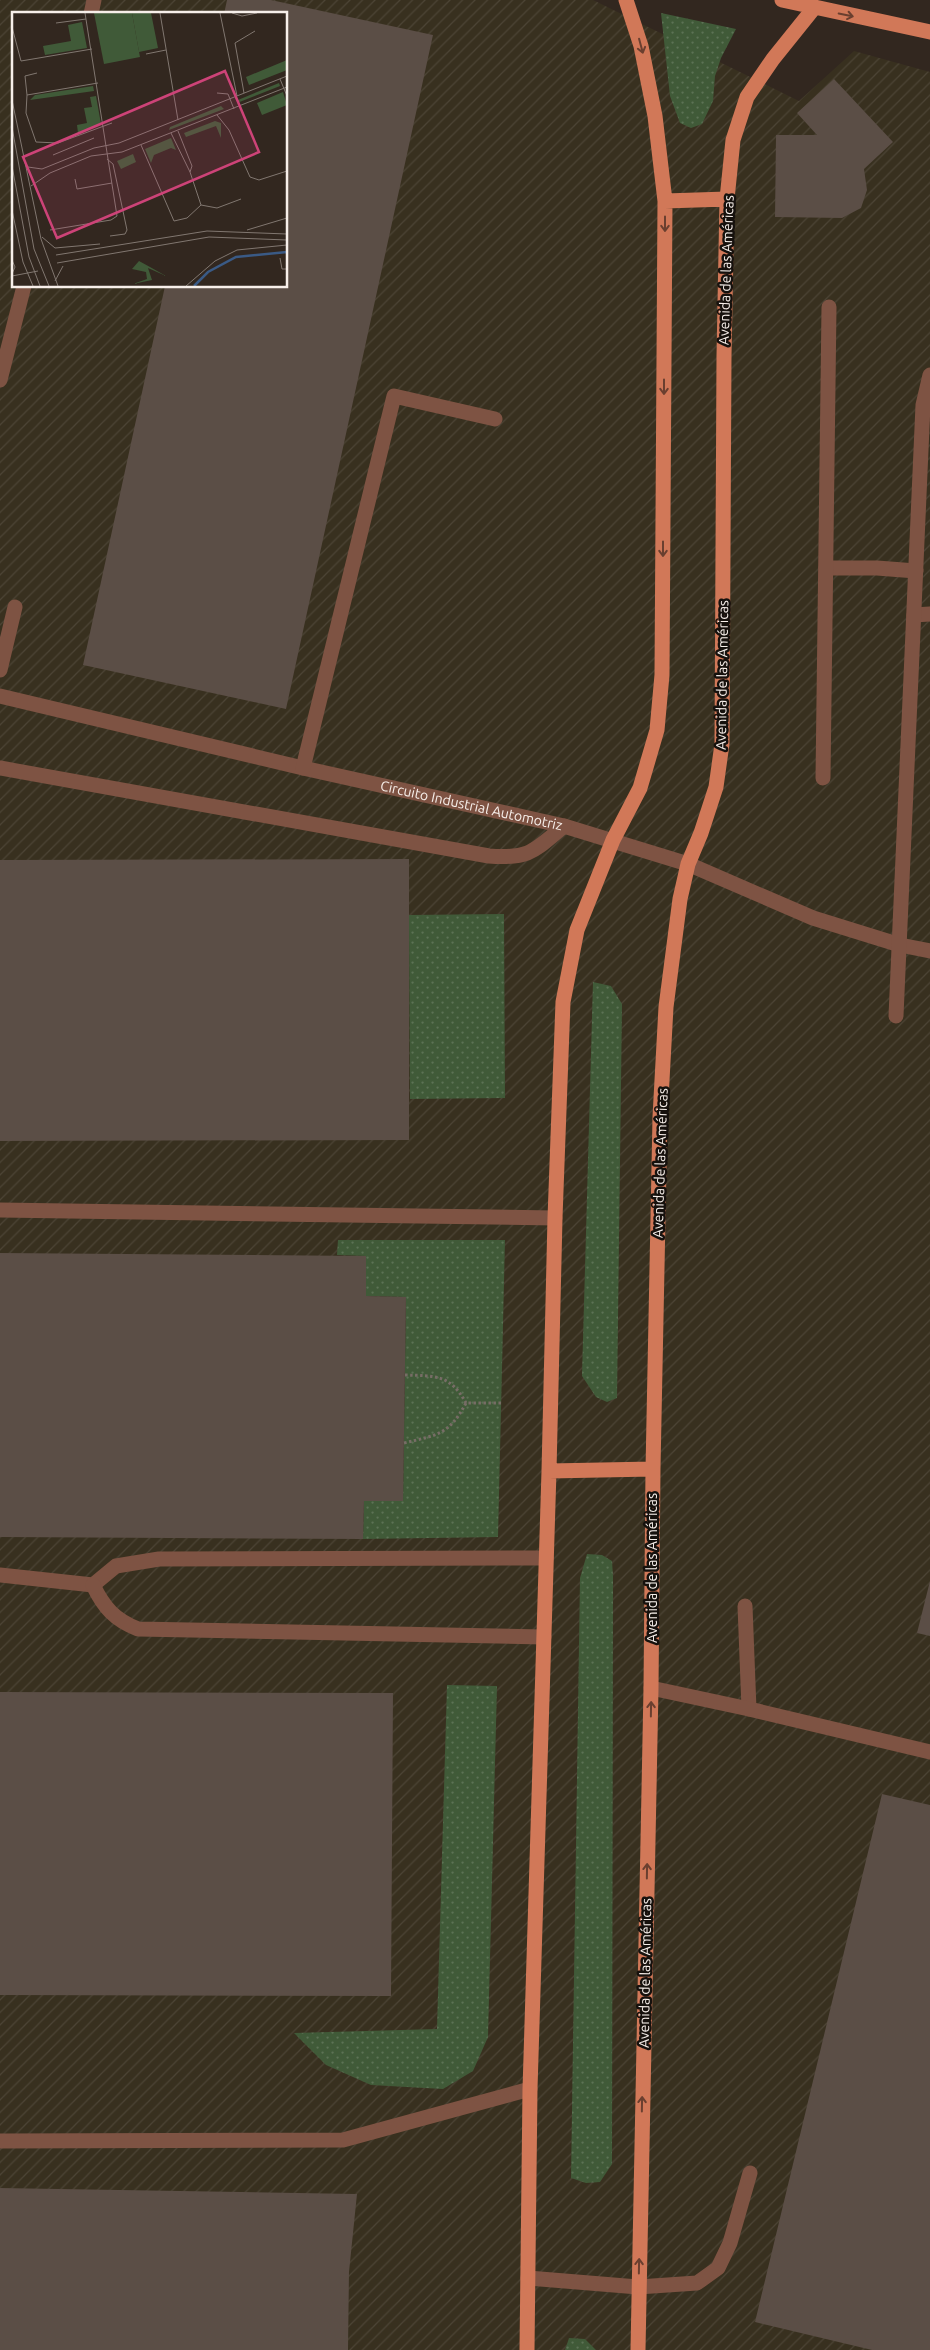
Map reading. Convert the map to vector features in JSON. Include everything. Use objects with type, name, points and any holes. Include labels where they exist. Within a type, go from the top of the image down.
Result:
[{"type":"main road","points":[[527,2350],[530,2089],[563,1002],[577,930],[613,840],[640,788],[655,738],[662,675],[665,201],[655,116],[641,46],[626,0]]},
{"type":"main road","points":[[782,0],[930,32]]},
{"type":"main road","name":"Avenida de las Américas","points":[[638,2350],[660,1117],[666,1007],[680,899],[688,864],[701,833],[716,787],[722,744],[724,356],[727,199],[733,140],[747,97],[773,59],[814,8]]},
{"type":"main road","points":[[665,201],[727,199]]},
{"type":"main road","points":[[550,1470],[653,1469]]},
{"type":"street","points":[[0,380],[23,288]]},
{"type":"street","points":[[823,778],[829,307]]},
{"type":"street","points":[[896,1016],[916,571],[926,443],[922,405],[930,375]]},
{"type":"street","points":[[303,768],[394,396],[495,419]]},
{"type":"street","points":[[826,568],[877,568],[916,571]]},
{"type":"street","points":[[0,670],[15,607]]},
{"type":"street","points":[[914,615],[930,614]]},
{"type":"street","name":"Circuito Industrial Automotriz","points":[[0,696],[303,768],[564,826],[688,864],[813,918],[900,945],[930,951]]},
{"type":"street","points":[[0,768],[489,856],[513,858],[536,850],[564,826]]},
{"type":"street","points":[[0,1210],[555,1218]]},
{"type":"street","points":[[0,1575],[93,1585],[116,1566],[159,1559],[546,1558]]},
{"type":"street","points":[[93,1585],[101,1603],[114,1617],[138,1629],[544,1637]]},
{"type":"street","points":[[745,1606],[750,1709]]},
{"type":"street","points":[[651,1688],[750,1709],[930,1752]]},
{"type":"street","points":[[0,2141],[343,2140],[530,2089]]},
{"type":"street","points":[[528,2278],[638,2287],[697,2283],[718,2268],[730,2243],[750,2173]]},
{"type":"path","points":[[405,1375],[431,1376],[450,1381],[460,1391],[466,1403]]},
{"type":"path","points":[[466,1403],[502,1403]]},
{"type":"path","points":[[404,1443],[439,1435],[457,1420],[466,1403]]},
{"type":"shaded area","points":[[0,0],[593,0],[799,101],[854,51],[930,72],[930,2350],[0,2350]]},
{"type":"green space","points":[[661,13],[736,29],[721,58],[715,76],[713,101],[702,124],[691,128],[680,123],[670,96]]},
{"type":"green space","points":[[504,914],[505,1098],[410,1099],[409,915]]},
{"type":"green space","points":[[593,982],[611,986],[622,1004],[617,1398],[607,1402],[596,1397],[582,1376]]},
{"type":"green space","points":[[338,1240],[505,1240],[498,1537],[363,1539],[364,1501],[403,1501],[406,1297],[366,1296],[366,1256],[337,1255]]},
{"type":"green space","points":[[587,1554],[602,1555],[612,1561],[613,1576],[612,2164],[600,2182],[586,2183],[571,2178],[580,1578]]},
{"type":"green space","points":[[447,1685],[497,1686],[488,2037],[473,2071],[443,2089],[371,2085],[326,2065],[294,2033],[437,2029]]},
{"type":"green space","points":[[569,2338],[585,2339],[596,2350],[565,2350]]},
{"type":"building","points":[[227,0],[271,0],[433,35],[286,709],[83,665],[165,288],[288,288],[288,12],[224,12]]},
{"type":"building","points":[[834,79],[893,142],[864,169],[867,190],[861,208],[842,218],[775,217],[776,135],[817,135],[797,113]]},
{"type":"building","points":[[409,859],[409,1140],[0,1141],[0,860]]},
{"type":"building","points":[[0,1253],[366,1256],[366,1296],[406,1297],[403,1501],[364,1501],[363,1539],[0,1537]]},
{"type":"building","points":[[930,1581],[930,1636],[917,1633]]},
{"type":"building","points":[[0,1692],[393,1693],[391,1996],[0,1995]]},
{"type":"building","points":[[882,1794],[930,1805],[930,2350],[872,2350],[755,2322]]},
{"type":"building","points":[[0,2188],[357,2194],[349,2272],[348,2350],[0,2350]]}]
